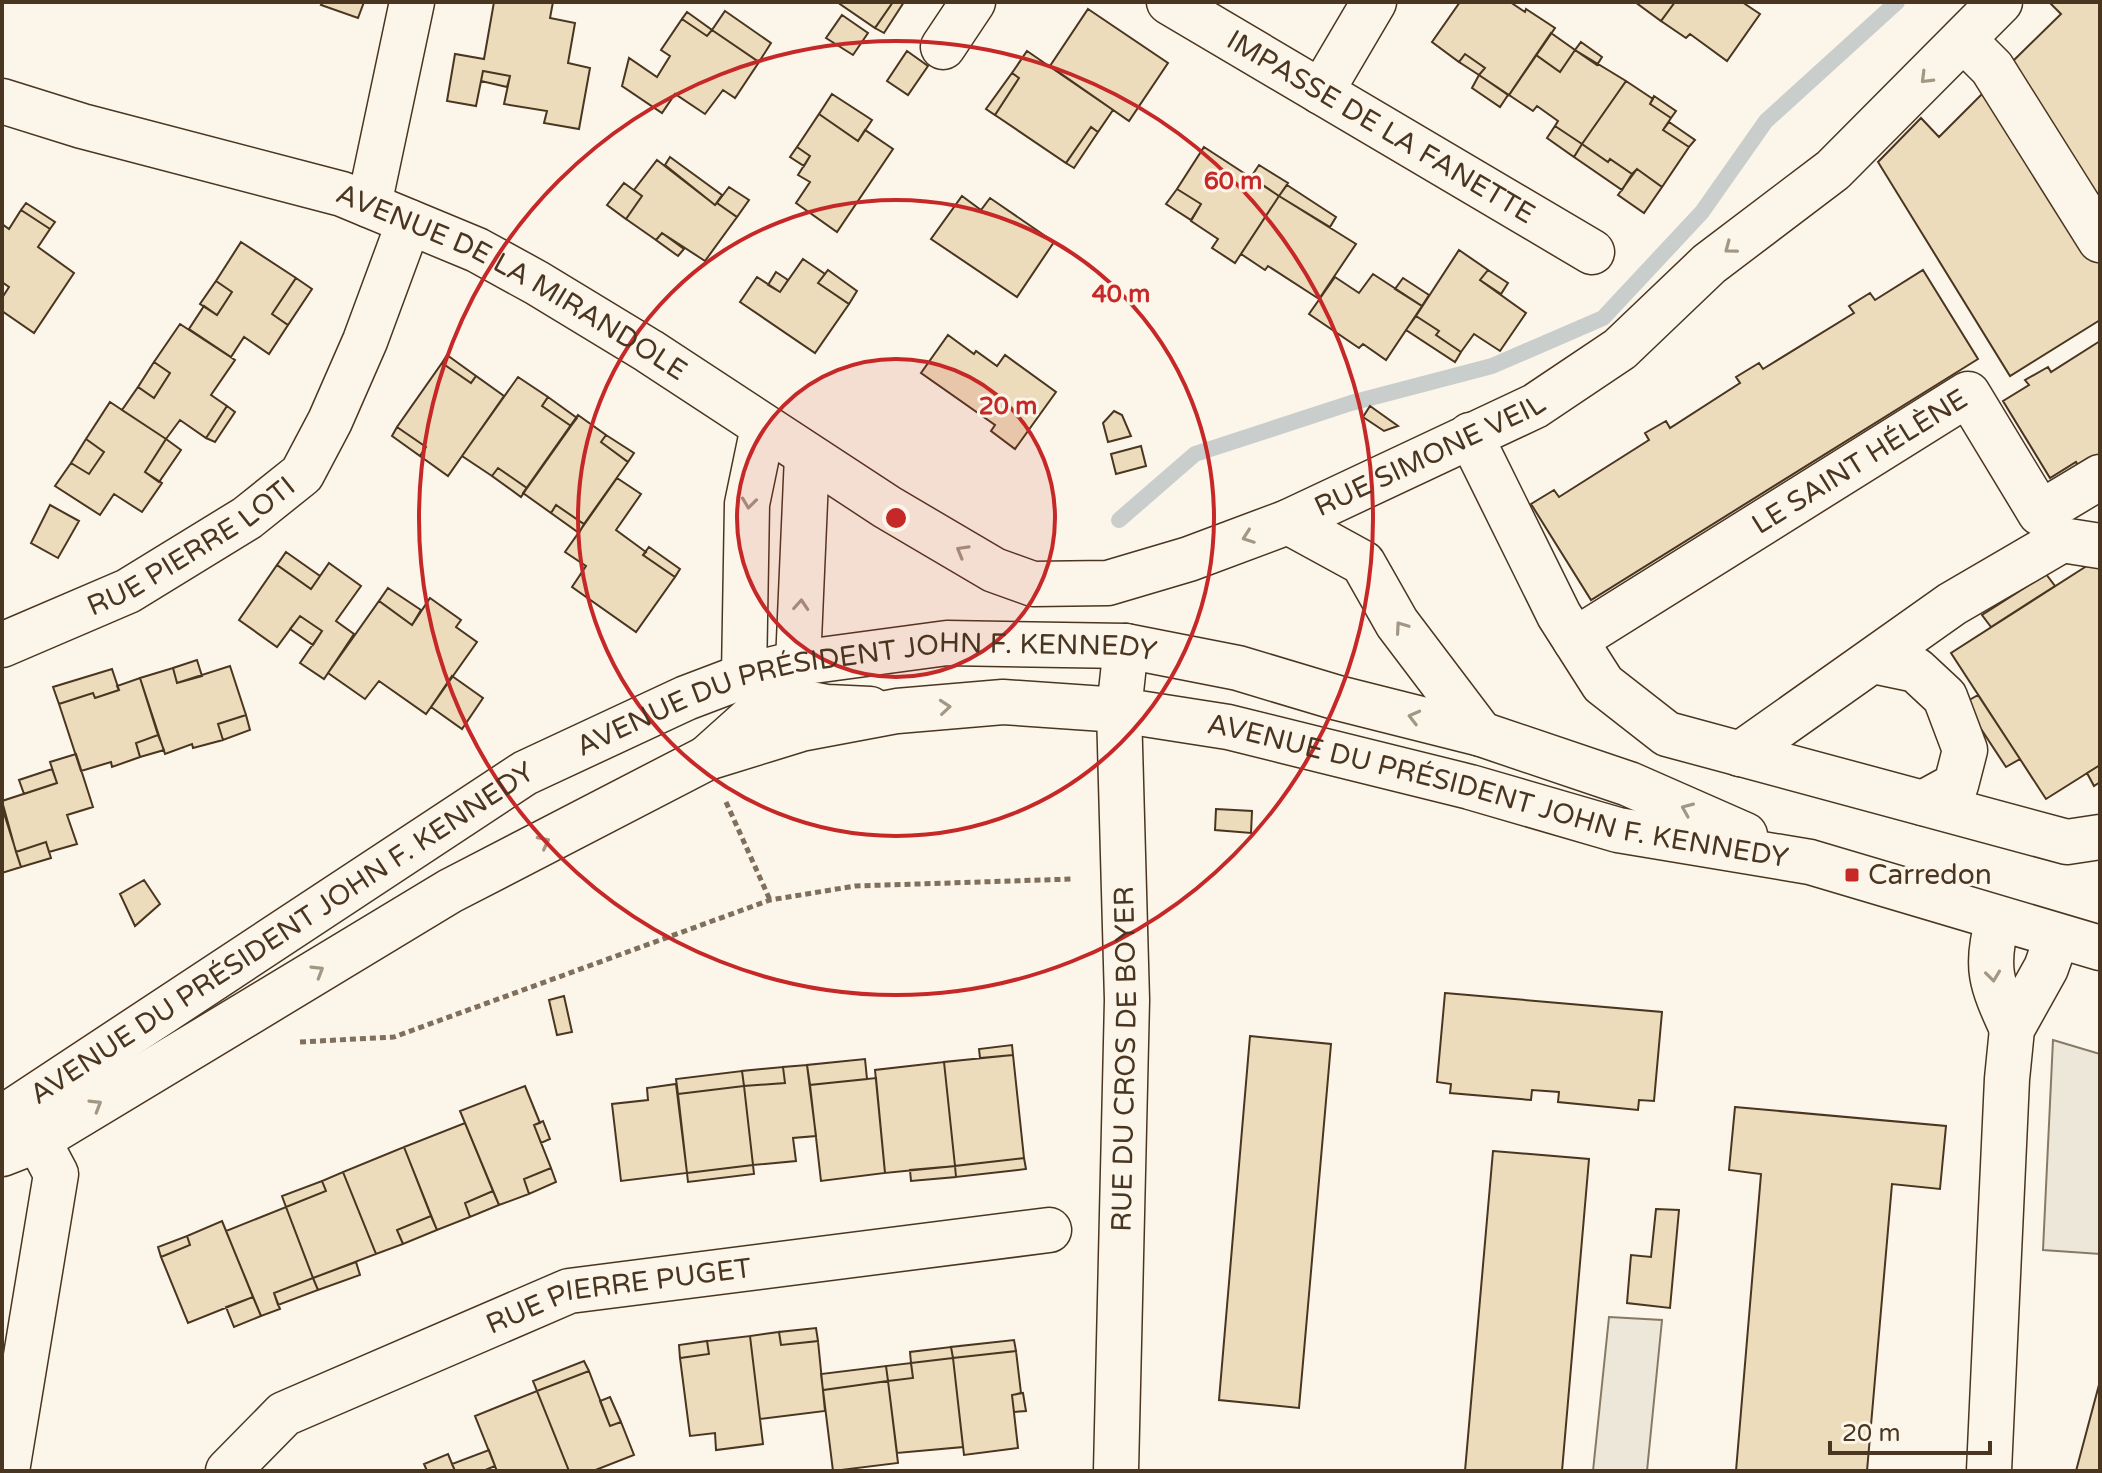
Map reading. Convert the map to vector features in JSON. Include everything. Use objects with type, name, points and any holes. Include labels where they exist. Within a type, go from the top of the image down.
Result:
[{"type":"street","points":[[369,205],[412,2]]},
{"type":"street","points":[[943,47],[973,2]]},
{"type":"street","name":"IMPASSE DE LA FANETTE","points":[[1169,2],[1592,252]]},
{"type":"street","points":[[1321,92],[1374,2]]},
{"type":"street","name":"RUE SIMONE VEIL","points":[[763,427],[994,570],[1033,584],[1108,583],[1189,559],[1288,522],[1535,406],[1620,349],[1709,264],[1833,170],[2000,2]]},
{"type":"street","points":[[1964,40],[1992,68],[2100,240]]},
{"type":"street","name":"AVENUE DE LA MIRANDOLE","points":[[2,101],[82,126],[342,194],[477,250],[649,351],[763,427]]},
{"type":"street","name":"RUE PIERRE LOTI","points":[[2,645],[128,591],[247,518],[302,474],[330,421],[365,341],[409,222]]},
{"type":"street","name":"LE SAINT HÉLÈNE","points":[[1575,640],[1968,394],[2040,513],[2100,477]]},
{"type":"street","points":[[763,427],[747,504],[772,679]]},
{"type":"street","points":[[1470,435],[1559,615],[1603,684],[1667,734],[2067,842],[2100,837]]},
{"type":"street","points":[[707,758],[772,679],[807,456]]},
{"type":"street","points":[[1288,522],[1363,563],[1397,623],[1481,734]]},
{"type":"street","points":[[1740,754],[1952,604],[2062,540],[2100,546]]},
{"type":"street","name":"AVENUE DU PRÉSIDENT JOHN F. KENNEDY","points":[[15,1131],[525,773],[686,698],[947,643],[1126,646],[1238,668],[1338,698],[1481,734],[1629,784],[1810,862],[2100,948]]},
{"type":"street","name":"RUE DU CROS DE BOYER","points":[[1116,1471],[1127,1015],[1126,878],[1119,710],[1126,646]]},
{"type":"street","points":[[1873,661],[1916,670],[1945,697],[1965,750],[1956,785],[1923,803]]},
{"type":"street","points":[[772,679],[827,707],[897,711]]},
{"type":"street","name":"AVENUE DU PRÉSIDENT JOHN F. KENNEDY","points":[[15,1131],[450,891],[707,758],[801,729],[897,711],[1003,702],[1119,710],[1228,727],[1470,787],[1618,830],[1810,862]]},
{"type":"street","points":[[1998,920],[1989,949],[1994,988],[2012,1029]]},
{"type":"street","points":[[1989,1471],[2012,1029],[2046,968],[2057,937]]},
{"type":"street","points":[[7,1471],[56,1174],[15,1131]]},
{"type":"street","name":"RUE PIERRE PUGET","points":[[228,1471],[284,1414],[569,1291],[1049,1230]]},
{"type":"path","points":[[707,758],[770,900]]},
{"type":"path","points":[[294,1042],[394,1037],[770,900],[855,886],[1126,878]]},
{"type":"shaded area","points":[[2053,1040],[2100,1054],[2100,1254],[2043,1250]]},
{"type":"shaded area","points":[[1609,1317],[1662,1320],[1647,1471],[1593,1471]]},
{"type":"building","points":[[323,2],[364,2],[358,18],[321,5]]},
{"type":"building","points":[[494,2],[553,2],[550,18],[575,23],[568,63],[590,68],[579,129],[544,123],[547,111],[504,104],[510,76],[483,71],[476,106],[447,101],[455,54],[484,59]]},
{"type":"building","points":[[837,2],[893,2],[875,28]]},
{"type":"building","points":[[893,2],[904,2],[884,33],[875,28]]},
{"type":"building","points":[[1460,2],[1510,2],[1555,28],[1509,95],[1479,75],[1485,68],[1465,54],[1459,62],[1432,42]]},
{"type":"building","points":[[1635,2],[1675,2],[1661,21]]},
{"type":"building","points":[[1675,2],[1742,2],[1760,14],[1727,61],[1690,34],[1686,38],[1661,21]]},
{"type":"building","points":[[2049,2],[2100,2],[2100,207],[2010,64],[2061,14]]},
{"type":"building","points":[[1088,9],[1168,63],[1129,121],[1050,66]]},
{"type":"building","points":[[725,11],[771,43],[759,62],[712,30]]},
{"type":"building","points":[[687,12],[712,30],[707,36],[682,19]]},
{"type":"building","points":[[842,15],[868,33],[853,55],[826,38]]},
{"type":"building","points":[[682,19],[707,36],[712,30],[759,62],[735,98],[723,90],[705,114],[675,94],[662,113],[622,86],[629,58],[657,77],[670,56],[661,50]]},
{"type":"building","points":[[1551,33],[1575,50],[1560,72],[1536,55]]},
{"type":"building","points":[[1581,42],[1602,57],[1597,65],[1575,50]]},
{"type":"building","points":[[1575,50],[1626,81],[1582,144],[1555,126],[1558,121],[1537,106],[1533,111],[1509,95],[1536,55],[1560,72]]},
{"type":"building","points":[[907,51],[928,66],[908,95],[887,81]]},
{"type":"building","points":[[1027,51],[1113,110],[1098,132],[1091,127],[1066,163],[995,115],[1019,78],[1012,73]]},
{"type":"building","points":[[1465,54],[1485,68],[1479,75],[1459,62]]},
{"type":"building","points":[[483,71],[510,76],[507,87],[481,81]]},
{"type":"building","points":[[1012,73],[1019,78],[995,115],[986,109]]},
{"type":"building","points":[[1479,75],[1508,95],[1500,107],[1472,88]]},
{"type":"building","points":[[1626,81],[1653,99],[1650,104],[1671,118],[1663,130],[1689,147],[1662,187],[1637,169],[1632,174],[1582,144]]},
{"type":"building","points":[[1988,88],[2100,253],[2100,320],[2010,376],[1878,162],[1921,118],[1939,137]]},
{"type":"building","points":[[832,94],[872,120],[858,141],[819,114]]},
{"type":"building","points":[[1654,96],[1676,111],[1671,118],[1650,104]]},
{"type":"building","points":[[819,114],[858,141],[865,130],[893,149],[837,232],[796,203],[810,182],[798,175],[810,156],[797,147]]},
{"type":"building","points":[[1669,122],[1695,140],[1689,147],[1663,130]]},
{"type":"building","points":[[1555,126],[1582,144],[1574,157],[1547,138]]},
{"type":"building","points":[[1091,127],[1098,132],[1074,168],[1066,163]]},
{"type":"building","points":[[1582,144],[1632,174],[1622,190],[1574,157]]},
{"type":"building","points":[[797,147],[810,156],[804,166],[790,157]]},
{"type":"building","points":[[1204,147],[1279,196],[1235,263],[1212,248],[1218,239],[1191,221],[1201,204],[1177,189]]},
{"type":"building","points":[[670,157],[722,195],[715,205],[665,165]]},
{"type":"building","points":[[657,160],[715,205],[717,203],[737,217],[705,261],[662,233],[656,240],[626,219],[642,196],[634,190]]},
{"type":"building","points":[[1259,165],[1288,183],[1279,196],[1251,177]]},
{"type":"building","points":[[1637,169],[1662,187],[1644,213],[1618,195]]},
{"type":"building","points":[[624,183],[642,196],[626,219],[607,205]]},
{"type":"building","points":[[1287,185],[1336,217],[1330,227],[1279,196]]},
{"type":"building","points":[[729,187],[749,200],[737,217],[717,203]]},
{"type":"building","points":[[1177,189],[1201,204],[1191,220],[1166,204]]},
{"type":"building","points":[[962,196],[981,210],[990,198],[1054,242],[1017,297],[931,239]]},
{"type":"building","points":[[1279,196],[1356,244],[1319,299],[1268,266],[1265,270],[1241,254]]},
{"type":"building","points":[[26,203],[55,222],[50,229],[21,210]]},
{"type":"building","points":[[21,210],[50,229],[38,247],[74,273],[34,333],[2,311],[2,298],[9,287],[2,282],[2,224],[9,229]]},
{"type":"building","points":[[662,233],[684,249],[678,256],[656,240]]},
{"type":"building","points":[[241,242],[296,278],[272,314],[288,325],[269,354],[244,337],[231,357],[189,329],[204,306],[217,315],[232,292],[216,281]]},
{"type":"building","points":[[1459,250],[1488,270],[1480,280],[1526,313],[1500,351],[1474,334],[1461,352],[1436,335],[1439,331],[1416,316]]},
{"type":"building","points":[[803,259],[825,274],[818,283],[849,304],[815,353],[740,302],[757,277],[780,292]]},
{"type":"building","points":[[828,270],[857,291],[849,304],[818,283]]},
{"type":"building","points":[[1488,270],[1508,283],[1501,294],[1480,280]]},
{"type":"building","points":[[1923,270],[1978,359],[1591,600],[1531,504],[1554,490],[1559,497],[1649,440],[1645,433],[1666,421],[1670,428],[1740,383],[1736,377],[1759,363],[1763,369],[1854,313],[1849,306],[1870,293],[1875,300]]},
{"type":"building","points":[[776,272],[788,280],[780,292],[768,285]]},
{"type":"building","points":[[1373,274],[1422,306],[1386,360],[1363,344],[1359,348],[1309,314],[1335,277],[1359,293]]},
{"type":"building","points":[[296,278],[312,289],[288,325],[272,314]]},
{"type":"building","points":[[1403,278],[1429,295],[1422,306],[1395,289]]},
{"type":"building","points":[[216,281],[232,292],[217,315],[200,304]]},
{"type":"building","points":[[1416,316],[1439,331],[1436,335],[1461,352],[1455,362],[1406,330]]},
{"type":"building","points":[[180,324],[235,360],[211,395],[227,406],[206,438],[180,420],[166,439],[122,410],[138,387],[154,398],[170,373],[154,362]]},
{"type":"building","points":[[948,335],[997,366],[1005,355],[1056,392],[1015,449],[991,431],[995,425],[921,373]]},
{"type":"building","points":[[2100,341],[2100,464],[2083,474],[2076,462],[2050,478],[2003,401],[2029,385],[2025,380],[2048,367],[2051,372]]},
{"type":"building","points":[[447,355],[476,376],[471,383],[442,363]]},
{"type":"building","points":[[154,362],[170,373],[154,398],[138,387]]},
{"type":"building","points":[[442,363],[471,383],[476,376],[504,396],[448,476],[420,456],[426,447],[397,427]]},
{"type":"building","points":[[518,377],[548,397],[542,406],[571,426],[527,488],[498,468],[492,476],[462,456]]},
{"type":"building","points":[[548,397],[577,418],[571,426],[542,406]]},
{"type":"building","points":[[110,402],[166,439],[145,472],[162,483],[142,512],[114,494],[100,515],[55,486],[71,463],[89,474],[104,452],[86,439]]},
{"type":"building","points":[[227,406],[235,412],[215,442],[206,438]]},
{"type":"building","points":[[1370,406],[1398,426],[1384,431],[1363,417]]},
{"type":"building","points":[[1114,411],[1122,415],[1131,436],[1108,442],[1103,423]]},
{"type":"building","points":[[578,415],[606,435],[601,442],[628,462],[584,524],[556,505],[551,513],[523,493]]},
{"type":"building","points":[[397,427],[426,447],[420,456],[392,436]]},
{"type":"building","points":[[606,435],[634,453],[628,462],[601,442]]},
{"type":"building","points":[[86,439],[104,452],[89,474],[71,463]]},
{"type":"building","points":[[166,439],[181,450],[159,482],[145,472]]},
{"type":"building","points":[[1141,446],[1146,466],[1116,474],[1111,454]]},
{"type":"building","points":[[498,468],[527,488],[521,497],[492,476]]},
{"type":"building","points":[[617,478],[641,494],[616,530],[646,552],[643,555],[675,577],[636,632],[572,587],[586,566],[565,552]]},
{"type":"building","points":[[50,505],[79,521],[58,558],[31,543]]},
{"type":"building","points":[[556,505],[584,524],[579,533],[551,513]]},
{"type":"building","points":[[649,547],[680,569],[675,577],[643,555]]},
{"type":"building","points":[[286,552],[320,576],[311,589],[277,565]]},
{"type":"building","points":[[2096,560],[2100,566],[2100,765],[2046,799],[1951,653]]},
{"type":"building","points":[[329,563],[361,586],[336,621],[354,634],[324,679],[300,663],[322,631],[300,616],[277,647],[239,620],[277,565],[311,589]]},
{"type":"building","points":[[2046,574],[2055,586],[1991,627],[1982,615]]},
{"type":"building","points":[[388,588],[421,610],[412,625],[379,601]]},
{"type":"building","points":[[430,598],[461,620],[456,627],[477,642],[426,714],[379,681],[365,699],[328,673],[379,601],[412,625]]},
{"type":"building","points":[[300,616],[322,631],[313,645],[290,629]]},
{"type":"building","points":[[197,660],[202,676],[177,683],[173,668]]},
{"type":"building","points":[[230,666],[246,715],[218,724],[223,740],[193,748],[192,744],[165,754],[140,678],[173,668],[177,683]]},
{"type":"building","points":[[112,669],[119,690],[95,698],[93,693],[59,704],[53,687]]},
{"type":"building","points":[[452,676],[483,698],[462,729],[431,707]]},
{"type":"building","points":[[140,678],[158,735],[136,743],[140,757],[112,767],[111,762],[81,771],[59,704],[93,693],[95,698],[119,690],[117,686]]},
{"type":"building","points":[[1978,695],[2020,759],[2006,767],[1964,703]]},
{"type":"building","points":[[246,715],[250,730],[223,740],[218,724]]},
{"type":"building","points":[[158,735],[164,750],[140,757],[136,743]]},
{"type":"building","points":[[76,754],[93,807],[67,815],[77,844],[49,852],[46,842],[16,852],[2,801],[57,783],[50,762]]},
{"type":"building","points":[[2100,765],[2100,782],[2094,786],[2087,773]]},
{"type":"building","points":[[52,769],[57,783],[24,794],[19,780]]},
{"type":"building","points":[[2,807],[21,867],[2,873]]},
{"type":"building","points":[[1216,809],[1252,811],[1251,833],[1215,830]]},
{"type":"building","points":[[46,842],[51,858],[21,867],[16,852]]},
{"type":"building","points":[[144,880],[160,904],[135,926],[120,894]]},
{"type":"building","points":[[1445,993],[1662,1012],[1654,1101],[1639,1100],[1638,1110],[1558,1102],[1559,1092],[1532,1090],[1531,1100],[1450,1093],[1451,1084],[1437,1082]]},
{"type":"building","points":[[564,996],[572,1032],[557,1035],[549,1000]]},
{"type":"building","points":[[1250,1036],[1331,1044],[1299,1408],[1219,1400]]},
{"type":"building","points":[[1012,1045],[1013,1055],[980,1058],[979,1049]]},
{"type":"building","points":[[1013,1055],[1024,1158],[955,1166],[944,1062]]},
{"type":"building","points":[[865,1059],[867,1079],[810,1085],[807,1065]]},
{"type":"building","points":[[944,1062],[955,1166],[885,1173],[875,1070]]},
{"type":"building","points":[[807,1065],[816,1136],[793,1138],[796,1161],[753,1165],[744,1086],[785,1083],[783,1067]]},
{"type":"building","points":[[783,1067],[785,1083],[744,1086],[742,1071]]},
{"type":"building","points":[[742,1071],[744,1086],[678,1094],[676,1079]]},
{"type":"building","points":[[876,1078],[885,1173],[821,1181],[810,1085]]},
{"type":"building","points":[[676,1084],[687,1173],[621,1181],[612,1104],[648,1100],[647,1088]]},
{"type":"building","points":[[525,1086],[540,1123],[534,1125],[551,1168],[524,1179],[529,1194],[499,1205],[460,1111]]},
{"type":"building","points":[[744,1086],[753,1165],[687,1173],[678,1094]]},
{"type":"building","points":[[1735,1107],[1946,1126],[1940,1189],[1892,1184],[1867,1471],[1736,1471],[1761,1174],[1729,1170]]},
{"type":"building","points":[[543,1121],[550,1139],[541,1143],[534,1125]]},
{"type":"building","points":[[465,1123],[493,1191],[465,1203],[470,1217],[437,1230],[404,1147]]},
{"type":"building","points":[[404,1147],[431,1216],[397,1230],[403,1244],[376,1254],[343,1172]]},
{"type":"building","points":[[1493,1151],[1589,1159],[1562,1471],[1465,1471]]},
{"type":"building","points":[[1024,1158],[1026,1169],[956,1177],[955,1166]]},
{"type":"building","points":[[753,1165],[754,1174],[688,1182],[687,1173]]},
{"type":"building","points":[[955,1166],[956,1177],[911,1181],[910,1170]]},
{"type":"building","points":[[551,1168],[556,1182],[529,1194],[524,1179]]},
{"type":"building","points":[[343,1172],[376,1254],[313,1278],[286,1207],[326,1191],[322,1181]]},
{"type":"building","points":[[322,1181],[326,1191],[286,1207],[282,1196]]},
{"type":"building","points":[[493,1191],[499,1205],[470,1217],[465,1203]]},
{"type":"building","points":[[286,1207],[313,1278],[274,1293],[280,1309],[261,1316],[226,1231]]},
{"type":"building","points":[[1656,1209],[1679,1210],[1670,1308],[1627,1303],[1631,1255],[1651,1257]]},
{"type":"building","points":[[431,1216],[437,1230],[403,1244],[397,1230]]},
{"type":"building","points":[[222,1221],[253,1297],[188,1323],[161,1257],[190,1245],[187,1236]]},
{"type":"building","points":[[187,1236],[190,1245],[161,1257],[158,1247]]},
{"type":"building","points":[[356,1262],[360,1275],[318,1290],[313,1278]]},
{"type":"building","points":[[313,1278],[318,1290],[278,1305],[274,1293]]},
{"type":"building","points":[[253,1297],[261,1316],[234,1327],[226,1307]]},
{"type":"building","points":[[816,1328],[818,1341],[781,1345],[779,1332]]},
{"type":"building","points":[[779,1332],[781,1345],[818,1341],[825,1411],[760,1419],[750,1336]]},
{"type":"building","points":[[750,1336],[763,1444],[716,1450],[715,1433],[690,1436],[680,1358],[709,1354],[707,1341]]},
{"type":"building","points":[[1014,1340],[1016,1351],[953,1358],[951,1347]]},
{"type":"building","points":[[707,1341],[709,1354],[680,1358],[679,1345]]},
{"type":"building","points":[[951,1347],[953,1358],[911,1363],[910,1352]]},
{"type":"building","points":[[1016,1351],[1021,1393],[1012,1395],[1018,1448],[964,1455],[953,1358]]},
{"type":"building","points":[[953,1358],[963,1447],[897,1453],[888,1381],[913,1378],[911,1363]]},
{"type":"building","points":[[584,1361],[589,1371],[537,1391],[533,1381]]},
{"type":"building","points":[[911,1363],[913,1378],[888,1381],[886,1366]]},
{"type":"building","points":[[886,1366],[888,1381],[823,1390],[821,1374]]},
{"type":"building","points":[[589,1371],[610,1426],[621,1422],[634,1455],[593,1471],[569,1471],[537,1391]]},
{"type":"building","points":[[888,1381],[898,1463],[833,1471],[823,1390]]},
{"type":"building","points":[[2100,1381],[2100,1471],[2076,1471]]},
{"type":"building","points":[[537,1391],[569,1471],[497,1471],[475,1416]]},
{"type":"building","points":[[1023,1393],[1026,1411],[1014,1412],[1012,1395]]},
{"type":"building","points":[[610,1397],[621,1422],[610,1426],[600,1401]]},
{"type":"building","points":[[489,1450],[495,1466],[483,1471],[455,1471],[452,1464]]},
{"type":"building","points":[[448,1454],[455,1471],[427,1471],[424,1464]]},
{"type":"waterway","points":[[1119,520],[1195,454],[1351,403],[1492,366],[1603,318],[1702,212],[1766,121],[1897,2]]},
{"type":"place","name":"Carredon","points":[[1852,875]]}]
